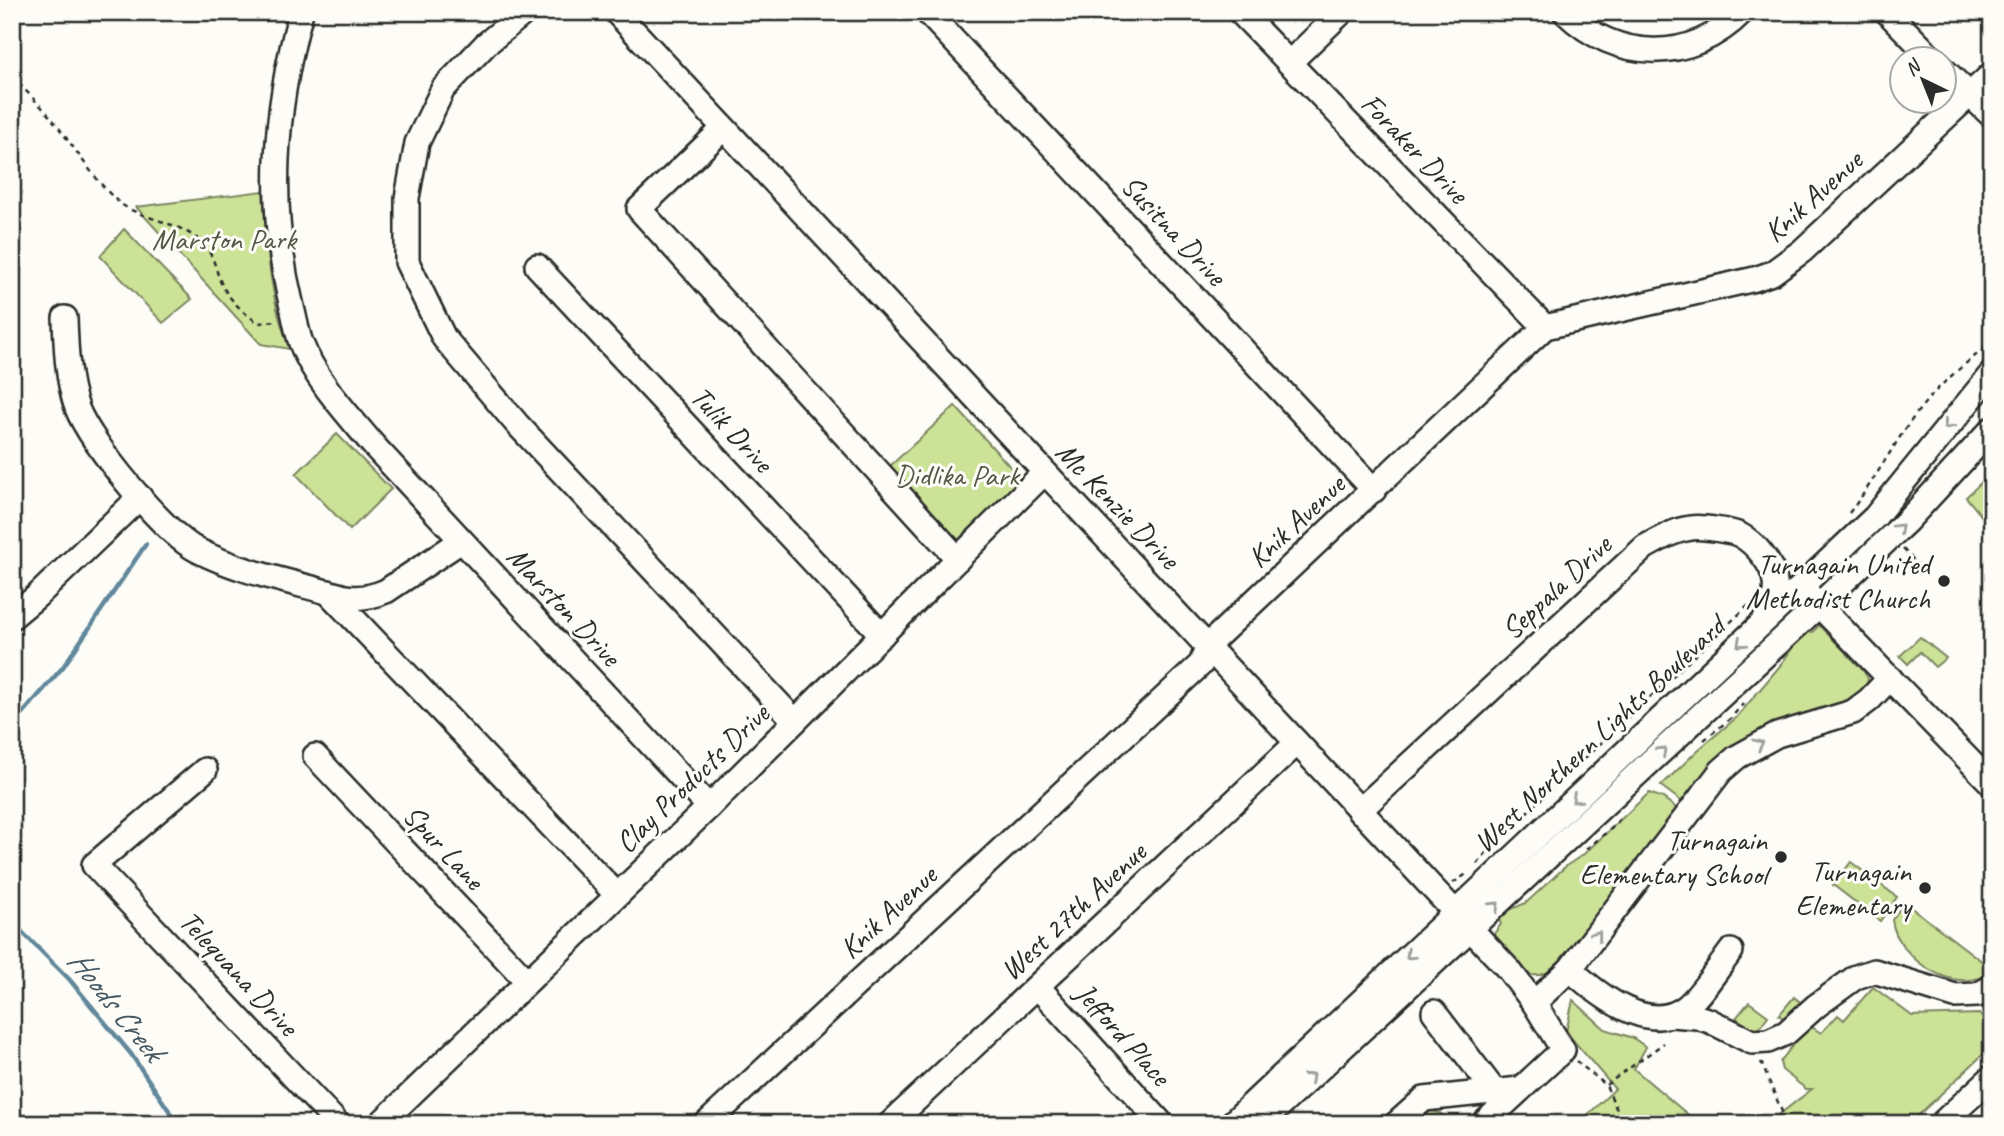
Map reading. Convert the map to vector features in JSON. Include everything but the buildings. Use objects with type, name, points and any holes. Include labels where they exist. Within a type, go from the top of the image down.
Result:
[{"type":"street","name":"Marston Drive","points":[[301,12],[290,50],[276,158],[276,216],[285,280],[302,345],[328,391],[374,447],[709,807]]},
{"type":"street","points":[[525,12],[486,44],[443,89],[422,132],[417,143],[407,198],[407,262],[444,338],[452,348],[517,424],[795,721]]},
{"type":"street","name":"Mc Kenzie Drive","points":[[617,12],[1509,970],[1534,1003],[1563,1050]]},
{"type":"street","name":"Susitna Drive","points":[[927,12],[1374,490]]},
{"type":"street","name":"Foraker Drive","points":[[1240,12],[1545,327]]},
{"type":"street","points":[[1289,63],[1342,12]]},
{"type":"street","points":[[1565,12],[1585,30],[1602,40],[1638,50],[1658,51],[1686,46],[1715,35],[1742,12]]},
{"type":"street","points":[[1887,12],[1920,46]]},
{"type":"street","name":"Knik Avenue","points":[[706,1124],[1201,664],[1208,645],[1545,327],[1733,285],[1772,273],[1802,251],[1992,74]]},
{"type":"street","points":[[1958,84],[1992,116]]},
{"type":"street","points":[[723,128],[639,209],[958,559]]},
{"type":"street","name":"Tulik Drive","points":[[537,266],[882,635]]},
{"type":"street","points":[[65,318],[72,388],[78,409],[99,445],[140,496],[167,528],[194,548],[209,556],[265,574],[358,598],[372,597],[386,591],[461,541]]},
{"type":"street","name":"West Northern Lights Boulevard","points":[[1231,1124],[1875,517],[1992,373]]},
{"type":"street","name":"West Northern Lights Boulevard","points":[[1260,1124],[1456,914],[1819,605],[1907,521],[1992,429]]},
{"type":"street","name":"Clay Products Drive","points":[[380,1124],[709,807],[1044,473]]},
{"type":"street","points":[[12,617],[140,496]]},
{"type":"street","name":"Seppala Drive","points":[[1359,811],[1645,547],[1656,540],[1693,527],[1738,533],[1766,560],[1776,581]]},
{"type":"street","points":[[1763,622],[1774,600],[1776,581]]},
{"type":"street","points":[[1801,587],[1889,678],[1987,769]]},
{"type":"street","points":[[328,592],[617,895]]},
{"type":"street","points":[[1534,1003],[1570,970],[1721,771],[1737,757],[1777,735],[1853,712],[1869,700],[1889,678]]},
{"type":"street","name":"West 27th Avenue","points":[[890,1124],[1297,743]]},
{"type":"street","name":"Spur Lane","points":[[315,756],[527,981]]},
{"type":"street","name":"Telequana Drive","points":[[205,770],[94,865],[338,1124]]},
{"type":"street","points":[[1671,1016],[1687,1006],[1731,951]]},
{"type":"street","points":[[1570,970],[1593,991],[1616,1005],[1651,1015],[1697,1017],[1752,1042],[1768,1041],[1786,1034],[1837,990],[1856,977],[1874,971],[1955,996],[1977,995],[1992,986]]},
{"type":"street","name":"Jefford Place","points":[[1038,987],[1162,1124]]},
{"type":"street","points":[[1434,1012],[1495,1092]]},
{"type":"street","points":[[1483,1124],[1563,1050]]},
{"type":"street","points":[[1941,1124],[1992,1077]]},
{"type":"street","points":[[1396,1124],[1424,1099],[1520,1089]]},
{"type":"path","points":[[12,76],[50,117],[122,205],[154,219],[174,224],[207,248],[222,286],[243,311],[259,323],[295,321]]},
{"type":"path","points":[[12,82],[20,86]]},
{"type":"path","points":[[1848,514],[1917,413],[1956,370],[1992,343]]},
{"type":"path","points":[[1901,547],[1925,572]]},
{"type":"path","points":[[1456,914],[1455,881],[1472,871],[1495,842],[1776,581]]},
{"type":"path","points":[[1606,1085],[1664,1042]]},
{"type":"path","points":[[1752,1042],[1783,1114],[1774,1124]]},
{"type":"path","points":[[1563,1050],[1606,1085],[1626,1124]]},
{"type":"path","points":[[1617,1124],[1623,1119]]},
{"type":"green space","name":"Marston Park","points":[[263,191],[273,291],[290,349],[261,344],[136,207]]},
{"type":"green space","points":[[124,229],[192,299],[163,323],[100,256]]},
{"type":"green space","name":"Didlika Park","points":[[955,406],[1024,482],[958,543],[889,467]]},
{"type":"green space","points":[[337,434],[391,489],[350,530],[296,474]]},
{"type":"green space","points":[[1992,472],[1992,529],[1966,497]]},
{"type":"green space","points":[[1819,625],[1868,678],[1867,686],[1861,695],[1847,705],[1779,725],[1685,804],[1661,786],[1736,718],[1780,666],[1804,631],[1813,632]]},
{"type":"green space","points":[[1920,637],[1946,658],[1935,667],[1920,652],[1908,664],[1900,656]]},
{"type":"green space","points":[[1649,793],[1663,798],[1680,811],[1562,961],[1548,973],[1530,975],[1494,934],[1501,924],[1499,920],[1502,913],[1526,903],[1566,866],[1584,854]]},
{"type":"green space","points":[[1851,862],[1897,897],[1880,921],[1833,885]]},
{"type":"green space","points":[[1904,902],[1992,971],[1978,978],[1963,980],[1931,971],[1917,961],[1896,935],[1892,920]]},
{"type":"green space","points":[[1873,987],[1912,1016],[1979,1014],[1992,1026],[1992,1046],[1909,1124],[1771,1124],[1812,1089],[1806,1089],[1782,1070],[1780,1062],[1806,1028],[1810,1026],[1821,1033],[1838,1015],[1844,1020]]},
{"type":"green space","points":[[1794,997],[1808,1008],[1794,1027],[1779,1015]]},
{"type":"green space","points":[[1573,1000],[1605,1029],[1633,1038],[1646,1047],[1634,1069],[1699,1124],[1578,1124],[1615,1089],[1566,1032]]},
{"type":"green space","points":[[1749,1002],[1768,1016],[1756,1032],[1736,1018]]},
{"type":"green space","points":[[1431,1111],[1440,1113],[1451,1124],[1408,1124],[1419,1116]]},
{"type":"waterway","name":"Hoods Creek","points":[[12,726],[63,667],[146,544]]},
{"type":"waterway","name":"Hoods Creek","points":[[12,922],[69,979],[131,1054],[178,1124]]},
{"type":"place","name":"Turnagain United Methodist Church","points":[[1944,581]]},
{"type":"place","name":"Turnagain Elementary School","points":[[1781,857]]},
{"type":"place","name":"Turnagain Elementary","points":[[1925,888]]}]
